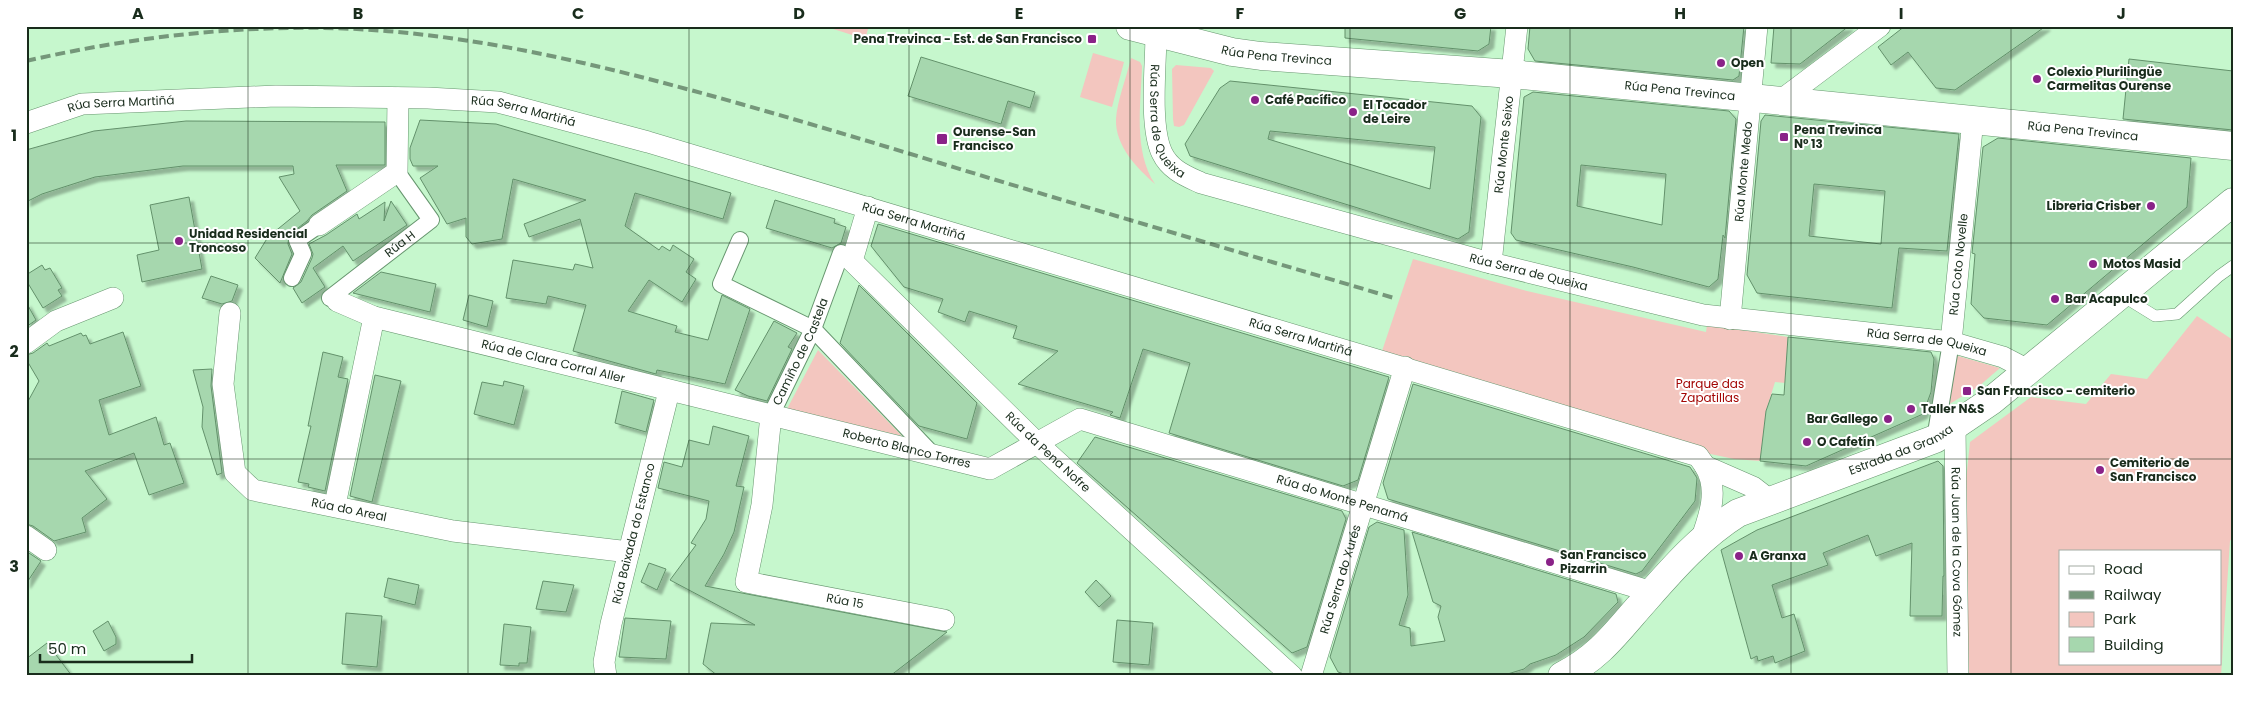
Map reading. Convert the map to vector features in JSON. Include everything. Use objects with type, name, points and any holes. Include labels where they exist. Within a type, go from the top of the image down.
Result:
[{"type":"street","name":"Rúa Pena Trevinca","points":[[1130,26],[1232,52],[1261,56],[1512,74],[2233,146]]},
{"type":"street","name":"Rúa Monte Seixo","points":[[1492,263],[1517,26]]},
{"type":"street","name":"Rúa Monte Medo","points":[[1730,319],[1757,26]]},
{"type":"street","points":[[1780,102],[1880,26]]},
{"type":"street","name":"Rúa Serra de Queixa","points":[[1156,34],[1155,117],[1158,142],[1162,153],[1178,173],[1201,183],[1492,263],[1703,315],[1951,342],[2003,357],[2028,370]]},
{"type":"street","name":"Rúa Serra Martiñá","points":[[26,123],[82,104],[276,96],[498,102],[648,142],[1405,368],[1701,461],[1753,487],[1771,501]]},
{"type":"street","points":[[292,278],[303,254],[297,240],[397,172],[398,98]]},
{"type":"street","name":"Rúa Coto Novelle","points":[[1945,433],[1951,342],[1973,119]]},
{"type":"street","name":"Rúa H","points":[[337,301],[330,298],[431,220],[397,172]]},
{"type":"street","name":"Estrada da Granxa","points":[[1562,676],[1583,665],[1600,651],[1701,540],[1738,513],[1945,433],[1991,401],[2233,202]]},
{"type":"street","points":[[852,261],[868,207]]},
{"type":"street","points":[[740,240],[721,284],[813,329],[932,455]]},
{"type":"street","name":"Camiño de Castela","points":[[746,582],[762,505],[771,415],[813,329],[841,254],[852,261]]},
{"type":"street","name":"Rúa da Pena Nofre","points":[[852,261],[1038,444],[1292,676]]},
{"type":"street","points":[[26,343],[56,321],[112,298]]},
{"type":"street","name":"Rúa de Clara Corral Aller","points":[[337,301],[374,317],[771,415]]},
{"type":"street","name":"Rúa do Areal","points":[[230,313],[223,384],[235,473],[253,490],[453,531],[629,552]]},
{"type":"street","points":[[335,506],[374,317]]},
{"type":"street","name":"Rúa Serra do Xurés","points":[[1311,676],[1405,368]]},
{"type":"street","name":"Rúa Baixada do Estanco","points":[[606,676],[604,662],[611,624],[668,391]]},
{"type":"street","name":"Roberto Blanco Torres","points":[[771,415],[990,469],[1038,444]]},
{"type":"street","name":"Rúa do Monte Penamá","points":[[1038,444],[1080,419],[1652,592]]},
{"type":"street","name":"Rúa Juan de la Cova Gómez","points":[[1945,433],[1958,676]]},
{"type":"street","points":[[1701,461],[1712,477],[1710,515],[1701,540]]},
{"type":"street","points":[[26,536],[46,550]]},
{"type":"street","name":"Rúa 15","points":[[746,582],[944,620]]},
{"type":"lane","points":[[2121,295],[2155,316],[2177,314],[2219,276],[2233,266]]},
{"type":"green space","points":[[831,26],[869,26],[865,39],[830,28]]},
{"type":"green space","points":[[1093,53],[1124,62],[1112,107],[1080,97]]},
{"type":"green space","points":[[1131,58],[1140,62],[1142,66],[1141,142],[1148,171],[1155,184],[1128,156],[1119,138],[1117,129],[1118,104]]},
{"type":"green space","points":[[1176,65],[1211,68],[1214,71],[1184,125],[1179,127],[1174,126],[1173,119],[1172,69]]},
{"type":"green space","name":"Parque das Zapatillas","points":[[1413,259],[1527,291],[1706,332],[1707,325],[1788,337],[1785,383],[1775,382],[1766,411],[1760,461],[1734,459],[1701,452],[1381,354]]},
{"type":"green space","name":"Cemiterio de San Francisco","points":[[2197,316],[2233,340],[2233,536],[2230,541],[2222,661],[2222,550],[2059,550],[2059,664],[2222,664],[2221,676],[1967,676],[1964,499],[1970,442],[2031,397],[2086,404],[2111,374],[2147,379]]},
{"type":"green space","points":[[818,350],[902,436],[787,409]]},
{"type":"green space","points":[[1951,354],[2000,368],[1978,387],[1946,406]]},
{"type":"building","points":[[1345,26],[1491,26],[1489,44],[1478,51],[1345,38]]},
{"type":"building","points":[[1530,26],[1744,26],[1739,76],[1733,80],[1535,61],[1528,49]]},
{"type":"building","points":[[1774,26],[1849,26],[1800,64],[1771,63]]},
{"type":"building","points":[[1905,26],[2046,26],[1955,90],[1936,88],[1908,52],[1891,65],[1878,47]]},
{"type":"building","name":"Ourense-San Francisco","points":[[921,57],[1035,92],[1030,108],[1008,101],[1001,124],[908,96]]},
{"type":"building","points":[[2129,59],[2233,71],[2233,130],[2123,119]]},
{"type":"building","points":[[1230,81],[1472,106],[1481,117],[1469,232],[1458,239],[1190,156],[1185,144],[1220,88]],"holes":[[[1270,131],[1435,147],[1430,189],[1268,139]]]},
{"type":"building","points":[[1533,92],[1729,111],[1736,119],[1725,238],[1723,235],[1718,279],[1709,287],[1516,240],[1511,233],[1524,97]],"holes":[[[1581,165],[1666,174],[1662,225],[1577,206]]]},
{"type":"building","points":[[1765,115],[1959,134],[1947,251],[1899,248],[1892,308],[1757,293],[1747,275],[1761,121]],"holes":[[[1814,184],[1885,191],[1881,244],[1809,236]]]},
{"type":"building","points":[[420,120],[496,124],[731,193],[723,219],[635,193],[625,226],[659,250],[662,246],[670,251],[673,245],[694,259],[686,272],[696,279],[682,302],[649,280],[628,311],[677,326],[675,332],[708,340],[722,295],[750,309],[725,384],[657,370],[656,374],[573,351],[586,305],[548,296],[546,304],[506,298],[513,260],[573,270],[575,264],[593,268],[580,219],[529,237],[524,224],[586,200],[513,179],[502,239],[472,244],[466,237],[466,218],[447,224],[420,178],[438,166],[413,166],[410,159],[410,148]]},
{"type":"building","points":[[186,121],[385,122],[385,165],[336,165],[347,191],[312,215],[289,235],[288,244],[292,254],[280,283],[255,258],[268,237],[300,211],[279,177],[294,174],[293,166],[183,166],[95,177],[42,194],[26,202],[26,150],[94,131]]},
{"type":"building","points":[[1998,138],[2191,158],[2187,207],[2047,325],[1984,318],[1971,304],[1975,254],[1972,253],[1983,147]]},
{"type":"building","name":"Unidad Residencial Troncoso","points":[[189,197],[202,269],[142,282],[137,255],[159,250],[150,205]]},
{"type":"building","points":[[775,200],[835,219],[834,223],[846,227],[841,243],[832,248],[766,228]]},
{"type":"building","points":[[391,201],[407,225],[353,261],[343,246],[313,268],[325,287],[302,303],[293,288],[301,282],[312,258],[313,254],[309,244],[357,214],[359,219],[385,202],[384,221]]},
{"type":"building","points":[[878,224],[1389,377],[1358,480],[1343,486],[1169,433],[1190,363],[1143,349],[1120,418],[1110,415],[1113,412],[1018,384],[1058,351],[1013,338],[1017,326],[969,311],[965,322],[938,312],[943,299],[904,287],[871,246]]},
{"type":"building","points":[[42,265],[45,270],[50,268],[62,288],[58,290],[62,296],[43,308],[26,280],[26,275]]},
{"type":"building","points":[[381,272],[436,284],[430,312],[353,293]]},
{"type":"building","points":[[211,276],[238,285],[232,301],[222,304],[202,298]]},
{"type":"building","points":[[859,285],[977,403],[967,439],[919,426],[840,343]]},
{"type":"building","points":[[469,295],[493,301],[487,327],[463,320]]},
{"type":"building","points":[[26,302],[36,320],[26,327]]},
{"type":"building","points":[[774,321],[797,333],[788,347],[792,349],[767,401],[735,390]]},
{"type":"building","points":[[123,332],[141,386],[99,400],[109,435],[156,417],[164,445],[170,443],[184,483],[149,495],[134,453],[85,471],[107,499],[82,518],[86,532],[54,541],[33,526],[26,524],[26,405],[39,381],[26,359],[26,355],[33,353],[47,343],[49,346],[81,333],[83,336],[86,335],[90,344]]},
{"type":"building","points":[[1788,337],[1931,352],[1934,359],[1931,392],[1923,414],[1806,466],[1760,461],[1766,411],[1772,394],[1784,395]]},
{"type":"building","points":[[323,352],[343,357],[338,377],[348,379],[325,491],[308,487],[309,484],[298,482],[311,426],[308,426]]},
{"type":"building","points":[[212,369],[211,386],[222,473],[217,475],[202,427],[203,407],[193,370]]},
{"type":"building","points":[[375,375],[401,381],[372,502],[350,496]]},
{"type":"building","points":[[504,381],[524,386],[514,425],[474,414],[482,382],[503,386]]},
{"type":"building","points":[[1413,384],[1690,467],[1697,478],[1695,501],[1642,571],[1636,574],[1388,499],[1383,483]]},
{"type":"building","points":[[622,391],[654,400],[646,432],[615,423]]},
{"type":"building","points":[[713,426],[749,436],[736,486],[744,487],[734,532],[724,554],[705,586],[947,632],[890,676],[718,676],[703,664],[711,623],[755,625],[670,580],[696,545],[691,543],[706,519],[709,501],[658,488],[664,462],[682,467],[689,440],[709,445]]},
{"type":"building","points":[[1095,437],[1342,511],[1346,519],[1307,647],[1292,653],[1077,463]]},
{"type":"building","points":[[1938,461],[1943,466],[1944,576],[1942,616],[1910,616],[1912,543],[1876,556],[1868,535],[1823,553],[1828,565],[1772,585],[1782,618],[1794,614],[1805,651],[1775,663],[1773,656],[1758,661],[1757,656],[1751,659],[1721,550],[1757,530]]},
{"type":"building","points":[[1377,522],[1404,530],[1408,595],[1399,625],[1410,628],[1411,646],[1445,641],[1438,617],[1441,606],[1433,602],[1412,532],[1616,594],[1618,602],[1584,637],[1556,655],[1530,664],[1524,669],[1501,676],[1350,676],[1338,672],[1330,657],[1369,527]]},
{"type":"building","points":[[26,551],[41,561],[26,584]]},
{"type":"building","points":[[649,563],[666,569],[657,590],[641,582]]},
{"type":"building","points":[[388,578],[419,585],[415,605],[384,597]]},
{"type":"building","points":[[1096,580],[1111,596],[1099,607],[1085,592]]},
{"type":"building","points":[[543,581],[574,585],[566,612],[536,609]]},
{"type":"building","points":[[346,613],[382,616],[377,667],[342,664]]},
{"type":"building","points":[[625,618],[671,621],[666,659],[619,657]]},
{"type":"building","points":[[1117,620],[1153,623],[1149,665],[1113,662]]},
{"type":"building","points":[[108,621],[116,637],[116,644],[104,651],[93,631]]},
{"type":"building","points":[[504,624],[531,627],[527,663],[519,663],[519,666],[500,665]]},
{"type":"building","points":[[47,643],[72,676],[26,676],[26,659]]},
{"type":"railway","points":[[26,61],[158,37],[292,28],[400,32],[506,47],[612,70],[744,105],[1394,298]]},
{"type":"place","name":"Pena Trevinca - Est. de San Francisco","points":[[1092,39]]},
{"type":"place","name":"Open","points":[[1721,63]]},
{"type":"place","name":"Colexio Plurilingüe Carmelitas Ourense","points":[[2037,79]]},
{"type":"place","name":"Café Pacífico","points":[[1255,100]]},
{"type":"place","name":"El Tocador de Leire","points":[[1353,112]]},
{"type":"place","name":"Pena Trevinca Nº 13","points":[[1784,137]]},
{"type":"place","name":"Ourense-San Francisco","points":[[942,139]]},
{"type":"place","name":"Libreria Crisber","points":[[2151,206]]},
{"type":"place","name":"Unidad Residencial Troncoso","points":[[179,241]]},
{"type":"place","name":"Motos Masid","points":[[2093,264]]},
{"type":"place","name":"Bar Acapulco","points":[[2055,299]]},
{"type":"place","name":"San Francisco - cemiterio","points":[[1967,391]]},
{"type":"place","name":"Taller N&S","points":[[1911,409]]},
{"type":"place","name":"Bar Gallego","points":[[1888,419]]},
{"type":"place","name":"O Cafetín","points":[[1807,442]]},
{"type":"place","name":"Cemiterio de San Francisco","points":[[2100,470]]},
{"type":"place","name":"A Granxa","points":[[1739,556]]},
{"type":"place","name":"San Francisco Pizarrin","points":[[1550,562]]}]
